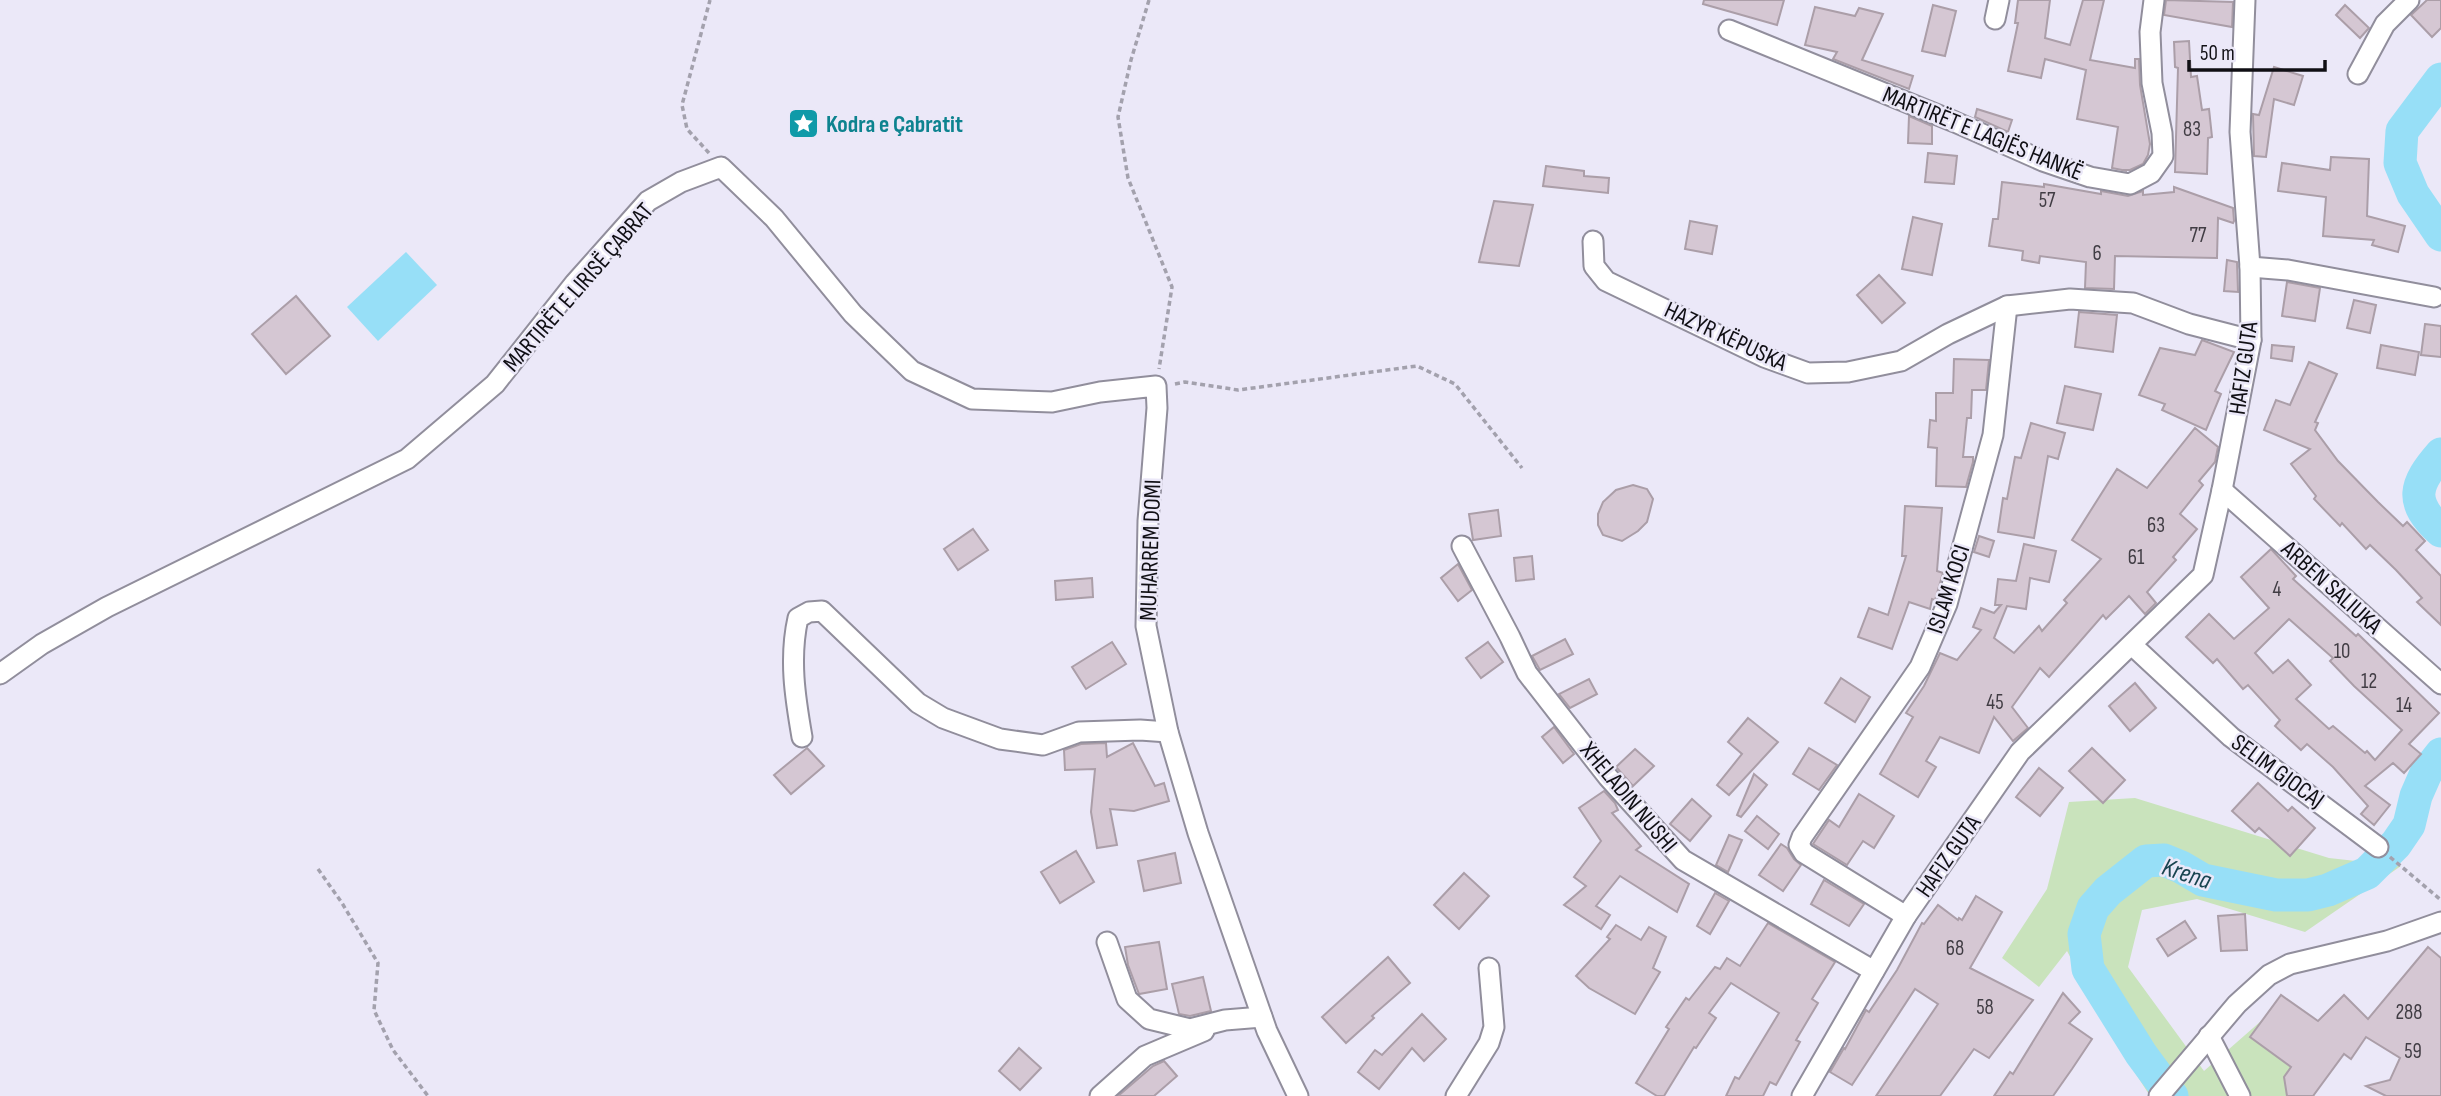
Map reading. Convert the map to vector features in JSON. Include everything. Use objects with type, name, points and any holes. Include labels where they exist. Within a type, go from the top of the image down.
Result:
[{"type":"street","name":"MARTIRËT E LAGJËS HANKË","points":[[1729,30],[1955,122],[2043,161],[2090,177],[2130,184],[2151,173],[2162,156],[2162,133],[2152,83],[2150,32],[2154,0]]},
{"type":"street","name":"HAFIZ GUTA","points":[[1802,1096],[1906,916],[2020,752],[2203,575],[2251,340],[2250,267],[2240,132],[2245,0]]},
{"type":"street","points":[[2358,74],[2385,24],[2409,0]]},
{"type":"street","points":[[721,167],[774,218],[853,314],[912,371],[972,399],[1052,402],[1100,392],[1156,386]]},
{"type":"street","name":"MARTIRËT E LIRISË ÇABRAT","points":[[0,674],[41,644],[107,607],[407,458],[495,384],[575,283],[648,201],[681,182],[721,167]]},
{"type":"street","name":"HAZYR KËPUSKA","points":[[1593,241],[1594,265],[1606,281],[1763,357],[1808,373],[1848,372],[1901,361],[1948,334],[2007,306],[2070,299],[2133,303],[2189,324],[2251,340]]},
{"type":"street","points":[[2250,267],[2288,270],[2434,297]]},
{"type":"street","name":"ISLAM KOCI","points":[[1906,916],[1804,853],[1799,845],[1920,667],[1947,604],[1993,435],[2007,306]]},
{"type":"street","name":"MUHARREM DOMI","points":[[1156,386],[1146,625],[1168,732],[1198,833],[1262,1017],[1298,1096]]},
{"type":"street","name":"ARBEN SALIUKA","points":[[2222,490],[2441,684]]},
{"type":"street","name":"XHELADIN NUSHI","points":[[1461,546],[1527,673],[1608,777],[1682,860],[1874,971]]},
{"type":"street","points":[[802,737],[793,669],[793,642],[798,618],[809,612],[822,611],[918,703],[943,718],[1000,739],[1043,745],[1079,732],[1168,732]]},
{"type":"street","name":"SELIM GJOCAJ","points":[[2132,645],[2179,692],[2231,737],[2386,853]]},
{"type":"street","points":[[2159,1096],[2237,1004],[2269,975],[2290,964],[2387,941],[2441,922]]},
{"type":"street","points":[[1107,942],[1127,999],[1149,1019],[1190,1029],[1225,1020],[1262,1017]]},
{"type":"street","points":[[1456,1096],[1489,1044],[1494,1027],[1489,968]]},
{"type":"street","points":[[1100,1096],[1145,1056],[1225,1020]]},
{"type":"street","points":[[2204,1042],[2240,1096]]},
{"type":"path","points":[[710,0],[682,105],[687,129],[721,167]]},
{"type":"path","points":[[1149,0],[1118,117],[1128,178],[1171,287],[1156,386],[1185,383],[1238,390],[1417,366],[1455,384],[1522,468]]},
{"type":"path","points":[[2386,853],[2441,900]]},
{"type":"path","points":[[318,869],[378,963],[374,1010],[393,1049],[428,1096]]},
{"type":"green space","points":[[2135,798],[2329,858],[2401,866],[2305,932],[2197,899],[2142,910],[2128,967],[2204,1071],[2269,1014],[2315,1096],[2150,1096],[2118,1046],[2067,951],[2039,987],[2002,958],[2047,889],[2069,802]]},
{"type":"water","points":[[406,252],[437,285],[378,341],[347,307]]},
{"type":"building","points":[[1704,0],[1784,0],[1777,25],[1703,4]]},
{"type":"building","points":[[2018,0],[2050,0],[2045,38],[2070,45],[2083,0],[2104,0],[2090,60],[2135,68],[2135,59],[2139,59],[2140,85],[2150,144],[2143,164],[2123,170],[2127,171],[2112,168],[2118,127],[2077,119],[2086,70],[2045,59],[2041,78],[2008,71],[2018,23],[2015,23]]},
{"type":"building","points":[[2166,0],[2233,2],[2232,27],[2164,15]]},
{"type":"building","points":[[2427,0],[2441,0],[2441,28],[2432,37],[2411,15]]},
{"type":"building","points":[[1933,5],[1956,11],[1945,56],[1922,51]]},
{"type":"building","points":[[2345,5],[2369,28],[2360,38],[2336,15]]},
{"type":"building","points":[[1815,7],[1855,16],[1859,8],[1883,14],[1862,60],[1913,76],[1909,89],[1833,59],[1837,52],[1805,45]]},
{"type":"building","points":[[2189,41],[2191,77],[2197,76],[2202,110],[2209,109],[2212,137],[2208,138],[2207,174],[2175,172],[2178,68],[2175,67],[2174,42]]},
{"type":"building","points":[[2274,67],[2303,76],[2294,105],[2274,99],[2266,157],[2254,156],[2253,114],[2259,115]]},
{"type":"building","points":[[1977,109],[2012,120],[2008,132],[1975,117]]},
{"type":"building","points":[[1909,116],[1932,126],[1932,144],[1908,143]]},
{"type":"building","points":[[1928,153],[1957,156],[1954,184],[1925,182]]},
{"type":"building","points":[[2331,157],[2369,159],[2367,216],[2405,226],[2398,252],[2372,245],[2374,240],[2323,236],[2326,197],[2278,191],[2282,163],[2330,170]]},
{"type":"building","points":[[1546,166],[1584,171],[1584,176],[1609,178],[1608,193],[1543,186]]},
{"type":"building","points":[[2002,182],[2044,187],[2044,184],[2128,196],[2143,191],[2143,195],[2174,192],[2174,187],[2233,208],[2234,221],[2233,223],[2218,218],[2217,258],[2115,256],[2114,289],[2085,288],[2086,262],[2040,256],[2039,263],[2022,260],[2023,251],[1989,246],[1993,219],[1998,219]]},
{"type":"building","points":[[1494,201],[1533,205],[1519,266],[1479,262]]},
{"type":"building","points":[[1913,217],[1942,224],[1932,275],[1902,269]]},
{"type":"building","points":[[1690,221],[1717,226],[1712,254],[1685,249]]},
{"type":"building","points":[[2227,260],[2237,262],[2238,292],[2224,291]]},
{"type":"building","points":[[1879,275],[1905,303],[1882,323],[1857,295]]},
{"type":"building","points":[[2287,282],[2320,288],[2315,321],[2282,316]]},
{"type":"building","points":[[296,296],[330,336],[286,374],[252,334]]},
{"type":"building","points":[[2354,300],[2376,305],[2370,333],[2347,328]]},
{"type":"building","points":[[2079,312],[2117,315],[2113,352],[2075,347]]},
{"type":"building","points":[[2425,324],[2441,326],[2441,357],[2421,355]]},
{"type":"building","points":[[2202,340],[2234,352],[2215,391],[2221,394],[2206,430],[2162,410],[2165,404],[2139,395],[2160,348],[2195,355]]},
{"type":"building","points":[[2272,345],[2294,347],[2292,361],[2271,358]]},
{"type":"building","points":[[2381,345],[2419,352],[2415,375],[2377,368]]},
{"type":"building","points":[[1954,359],[1989,360],[1986,390],[1972,390],[1971,418],[1967,418],[1963,457],[1973,457],[1973,462],[1966,487],[1936,486],[1937,448],[1928,447],[1930,420],[1936,421],[1936,393],[1953,393]]},
{"type":"building","points":[[2309,362],[2337,374],[2315,422],[2318,423],[2315,430],[2338,461],[2378,502],[2403,526],[2407,522],[2425,541],[2416,550],[2441,576],[2441,625],[2417,602],[2422,598],[2396,570],[2370,545],[2366,549],[2342,523],[2340,526],[2314,499],[2316,496],[2291,464],[2310,449],[2264,430],[2276,400],[2290,405]]},
{"type":"building","points":[[2065,386],[2101,394],[2093,430],[2057,423]]},
{"type":"building","points":[[2031,423],[2065,433],[2058,459],[2048,456],[2034,538],[1998,532],[2003,498],[2007,499],[2015,457],[2021,458]]},
{"type":"building","points":[[2195,428],[2218,447],[2215,462],[2199,481],[2203,485],[2180,514],[2197,529],[2173,557],[2176,560],[2147,592],[2156,603],[2145,614],[2129,596],[2106,619],[2103,615],[2049,677],[2040,668],[2012,707],[2028,728],[2013,741],[1994,717],[1979,753],[1940,737],[1926,761],[1936,767],[1918,797],[1880,774],[1913,717],[1906,713],[1924,686],[1940,653],[1957,660],[1981,630],[1973,627],[1981,608],[1994,613],[2001,605],[1995,605],[1998,579],[2016,581],[2024,544],[2056,551],[2049,582],[2030,578],[2026,609],[2007,606],[1994,638],[2014,653],[2039,626],[2042,631],[2067,603],[2064,600],[2101,559],[2072,540],[2117,469],[2147,488]]},
{"type":"building","points":[[1633,485],[1647,489],[1653,499],[1647,522],[1622,541],[1603,535],[1598,525],[1598,514],[1603,502],[1616,490]]},
{"type":"building","points":[[1905,506],[1942,508],[1937,571],[1943,573],[1930,609],[1909,602],[1892,649],[1858,637],[1869,608],[1888,615],[1906,556],[1902,556]]},
{"type":"building","points":[[1498,510],[1501,536],[1473,540],[1469,514]]},
{"type":"building","points":[[973,529],[988,550],[958,570],[944,549]]},
{"type":"building","points":[[1979,536],[1994,541],[1989,557],[1974,552]]},
{"type":"building","points":[[2271,549],[2296,576],[2293,579],[2356,636],[2358,634],[2439,713],[2409,744],[2421,754],[2404,773],[2393,763],[2365,786],[2390,805],[2374,825],[2361,814],[2368,806],[2333,767],[2307,744],[2301,750],[2275,726],[2280,720],[2248,685],[2243,689],[2217,659],[2213,663],[2186,637],[2209,614],[2234,639],[2269,608],[2241,577]],"holes":[[[2289,619],[2333,658],[2330,661],[2402,730],[2375,760],[2333,726],[2329,729],[2296,699],[2311,685],[2288,660],[2273,673],[2255,653]]]},
{"type":"building","points":[[1532,556],[1534,579],[1516,581],[1514,558]]},
{"type":"building","points":[[1458,564],[1472,590],[1458,601],[1441,578]]},
{"type":"building","points":[[1092,578],[1093,597],[1056,600],[1055,581]]},
{"type":"building","points":[[1565,639],[1573,654],[1540,670],[1532,656]]},
{"type":"building","points":[[1112,642],[1126,664],[1086,689],[1072,667]]},
{"type":"building","points":[[1488,642],[1503,662],[1481,678],[1466,658]]},
{"type":"building","points":[[1841,678],[1870,697],[1855,722],[1825,703]]},
{"type":"building","points":[[1589,679],[1597,694],[1570,708],[1559,694]]},
{"type":"building","points":[[2135,683],[2156,708],[2130,731],[2109,706]]},
{"type":"building","points":[[1748,718],[1778,742],[1729,795],[1717,785],[1742,754],[1728,742]]},
{"type":"building","points":[[1554,727],[1574,754],[1563,763],[1542,737]]},
{"type":"building","points":[[1106,743],[1107,757],[1133,743],[1155,786],[1164,783],[1169,801],[1134,811],[1110,809],[1117,845],[1097,848],[1091,812],[1095,769],[1065,770],[1064,750],[1081,744]]},
{"type":"building","points":[[807,748],[824,766],[791,794],[774,775]]},
{"type":"building","points":[[1809,748],[1837,765],[1819,790],[1793,774]]},
{"type":"building","points":[[2092,748],[2125,780],[2103,803],[2069,771]]},
{"type":"building","points":[[1635,749],[1654,766],[1633,786],[1616,767]]},
{"type":"building","points":[[2039,768],[2063,788],[2040,816],[2016,797]]},
{"type":"building","points":[[1754,774],[1767,785],[1741,817],[1737,815]]},
{"type":"building","points":[[2258,783],[2288,811],[2292,807],[2315,828],[2290,856],[2259,828],[2255,832],[2232,811]]},
{"type":"building","points":[[1604,791],[1618,810],[1612,813],[1641,846],[1636,850],[1689,884],[1677,912],[1620,876],[1596,906],[1610,915],[1601,929],[1564,905],[1586,886],[1574,877],[1601,841],[1579,808]]},
{"type":"building","points":[[1859,794],[1894,816],[1874,848],[1863,841],[1847,865],[1813,844],[1829,820],[1839,827]]},
{"type":"building","points":[[1692,799],[1711,816],[1690,841],[1670,824]]},
{"type":"building","points":[[1757,816],[1779,834],[1768,849],[1745,831]]},
{"type":"building","points":[[1729,835],[1742,840],[1728,872],[1716,865]]},
{"type":"building","points":[[1781,844],[1801,865],[1783,891],[1759,875]]},
{"type":"building","points":[[1076,851],[1094,882],[1060,903],[1041,872]]},
{"type":"building","points":[[1175,853],[1181,883],[1144,891],[1138,861]]},
{"type":"building","points":[[1464,873],[1489,896],[1459,929],[1434,905]]},
{"type":"building","points":[[1824,880],[1864,904],[1849,926],[1811,904]]},
{"type":"building","points":[[1715,893],[1729,901],[1710,934],[1697,926]]},
{"type":"building","points":[[1976,896],[2002,912],[1970,968],[2033,1000],[1989,1058],[1974,1049],[1940,1096],[1876,1096],[1938,1004],[1915,989],[1852,1085],[1830,1072],[1866,1010],[1869,1012],[1897,970],[1922,923],[1924,924],[1938,905],[1958,920],[1962,920]]},
{"type":"building","points":[[2245,914],[2247,950],[2221,951],[2218,916]]},
{"type":"building","points":[[2185,921],[2196,938],[2168,956],[2157,939]]},
{"type":"building","points":[[1768,923],[1835,962],[1812,999],[1818,1003],[1796,1040],[1800,1042],[1776,1085],[1770,1082],[1763,1096],[1726,1096],[1735,1077],[1739,1079],[1779,1013],[1731,983],[1709,1013],[1716,1018],[1696,1048],[1694,1047],[1664,1096],[1657,1096],[1636,1083],[1669,1029],[1666,1027],[1686,998],[1689,1000],[1715,967],[1720,969],[1727,958],[1740,966]]},
{"type":"building","points":[[1616,925],[1641,940],[1649,927],[1666,937],[1653,968],[1660,972],[1635,1014],[1589,988],[1576,976],[1610,939],[1607,937]]},
{"type":"building","points":[[1159,942],[1167,989],[1139,994],[1128,965],[1125,947]]},
{"type":"building","points":[[2428,947],[2441,958],[2441,1096],[2386,1096],[2366,1086],[2390,1080],[2400,1058],[2366,1037],[2351,1059],[2344,1054],[2313,1096],[2287,1096],[2284,1077],[2291,1067],[2250,1037],[2281,995],[2318,1021],[2344,995],[2368,1019]]},
{"type":"building","points":[[1388,957],[1410,983],[1346,1043],[1322,1017]]},
{"type":"building","points":[[1203,977],[1211,1011],[1190,1016],[1179,1014],[1172,984]]},
{"type":"building","points":[[2063,993],[2080,1012],[2069,1023],[2092,1039],[2072,1069],[2053,1096],[1994,1096],[2010,1072],[2013,1074]]},
{"type":"building","points":[[1422,1014],[1446,1039],[1424,1061],[1412,1048],[1379,1089],[1358,1072],[1375,1050],[1382,1055]]},
{"type":"building","points":[[1019,1048],[1041,1068],[1020,1090],[999,1071]]},
{"type":"building","points":[[1164,1061],[1177,1076],[1154,1096],[1118,1096],[1153,1066]]},
{"type":"waterway","name":"Krena","points":[[2441,79],[2402,131],[2400,163],[2413,194],[2441,235]]},
{"type":"waterway","name":"Krena","points":[[2441,454],[2425,475],[2419,493],[2424,511],[2441,531]]},
{"type":"waterway","name":"Krena","points":[[2172,1096],[2141,1054],[2088,969],[2084,934],[2093,908],[2108,891],[2146,861],[2164,860],[2203,880],[2276,895],[2308,895],[2328,890],[2367,873],[2396,844],[2409,825],[2416,796],[2426,773],[2441,754]]},
{"type":"place","name":"Kodra e Çabratit","points":[[803,124]]}]
